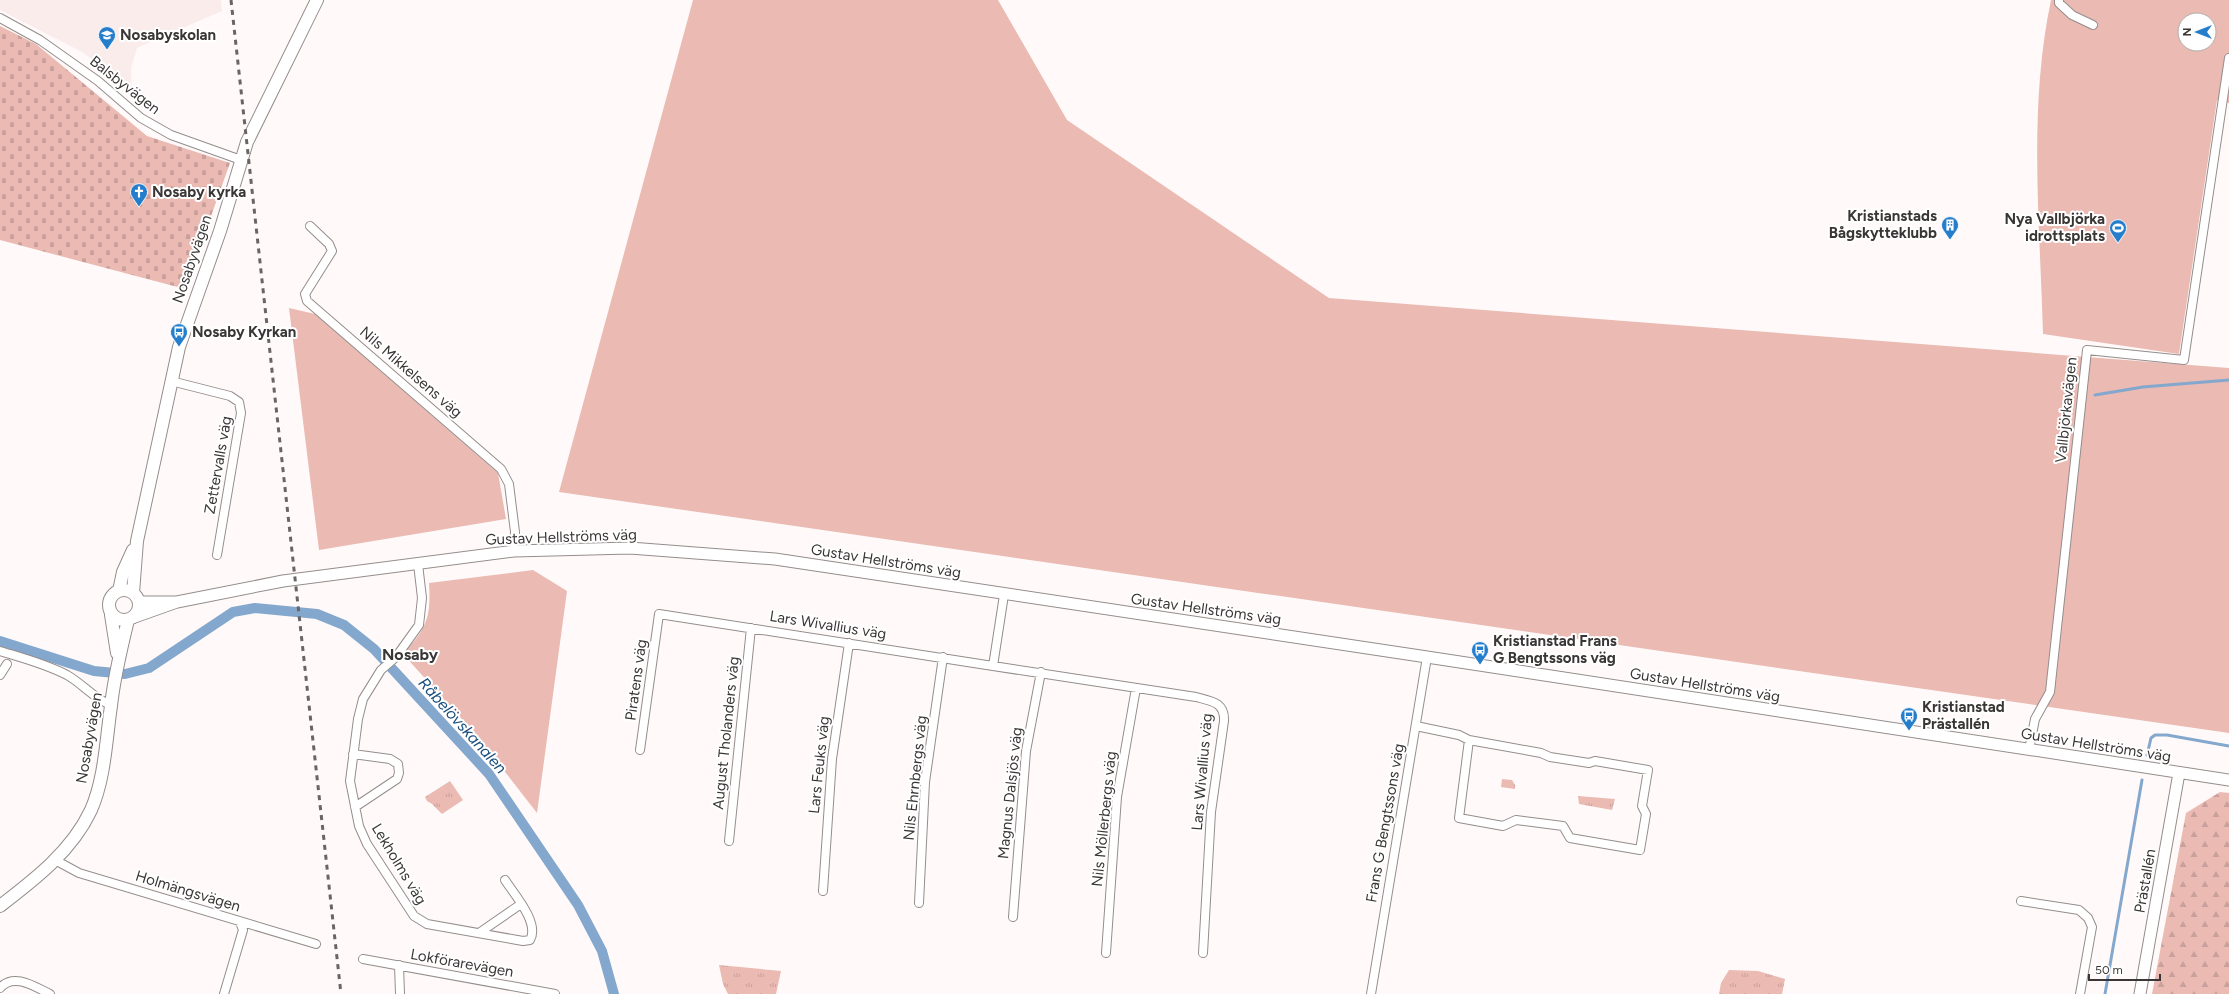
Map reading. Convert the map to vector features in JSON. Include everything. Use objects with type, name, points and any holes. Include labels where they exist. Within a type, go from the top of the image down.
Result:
[{"type":"main road","name":"Nosabyvägen","points":[[136,597],[137,541],[179,347],[220,230],[247,142],[317,0]]},
{"type":"main road","name":"Nosabyvägen","points":[[119,591],[123,572],[137,541]]},
{"type":"main road","points":[[126,590],[136,597],[138,611],[130,619],[119,620],[112,615],[109,608],[109,601],[113,595],[119,591],[126,590]]},
{"type":"main road","name":"Nosabyvägen","points":[[112,615],[117,662]]},
{"type":"main road","name":"Nosabyvägen","points":[[0,906],[55,860],[67,846],[90,810],[104,763],[117,662],[130,619]]},
{"type":"street","points":[[2059,0],[2059,3],[2072,15],[2093,25]]},
{"type":"street","name":"Balsbyvägen","points":[[0,18],[40,40],[98,81],[141,118],[172,135],[241,160]]},
{"type":"street","name":"Vallbjörkavägen","points":[[2029,750],[2035,719],[2050,692],[2087,350],[2184,360],[2229,58]]},
{"type":"street","name":"Nils Mikkelsens väg","points":[[310,226],[329,244],[332,252],[305,294],[308,301],[501,469],[510,484],[514,551]]},
{"type":"street","name":"Zettervalls väg","points":[[171,381],[230,396],[239,402],[241,413],[217,556]]},
{"type":"street","name":"Gustav Hellströms väg","points":[[130,619],[177,602],[289,580],[514,551],[630,548],[721,554],[775,559],[2229,780]]},
{"type":"street","name":"Lekholms väg","points":[[418,564],[422,598],[419,625],[393,660],[381,670],[363,699],[353,754],[350,781],[359,826],[366,844],[414,916],[427,924],[523,941],[530,940],[534,934],[533,924],[505,880]]},
{"type":"street","points":[[993,666],[1004,595]]},
{"type":"street","name":"Gustav Hellströms väg","points":[[136,597],[177,602]]},
{"type":"street","name":"Lars Wivallius väg","points":[[659,614],[943,657],[993,666],[1041,672],[1217,702],[1225,713],[1211,812],[1203,953]]},
{"type":"street","name":"Piratens väg","points":[[640,750],[659,614]]},
{"type":"street","name":"August Tholanders väg","points":[[729,842],[751,628]]},
{"type":"street","name":"Lars Feuks väg","points":[[823,891],[832,758],[849,643]]},
{"type":"street","points":[[0,651],[42,664],[67,675],[99,700],[111,705]]},
{"type":"street","name":"Nils Ehrnbergs väg","points":[[919,903],[926,782],[943,657]]},
{"type":"street","name":"Frans G Bengtssons väg","points":[[1370,994],[1427,657]]},
{"type":"street","points":[[0,675],[7,664]]},
{"type":"street","name":"Magnus Dalsjös väg","points":[[1013,917],[1026,751],[1041,672]]},
{"type":"street","name":"Nils Möllerbergs väg","points":[[1106,953],[1118,797],[1136,688]]},
{"type":"street","points":[[1416,726],[1459,735],[1469,740],[1541,752],[1550,757],[1571,761],[1589,764],[1595,761],[1648,770],[1642,806],[1646,814],[1640,850],[1570,838],[1563,826],[1516,820],[1503,826],[1459,818],[1469,740]]},
{"type":"street","points":[[353,754],[390,759],[398,764],[400,773],[397,779],[355,807]]},
{"type":"street","name":"Prästallén","points":[[2140,994],[2179,773]]},
{"type":"street","name":"Holmängsvägen","points":[[55,860],[79,873],[316,944]]},
{"type":"street","points":[[2021,901],[2079,910],[2088,918],[2092,927],[2080,994]]},
{"type":"street","points":[[479,933],[520,904]]},
{"type":"street","points":[[224,994],[243,930],[240,922]]},
{"type":"street","name":"Lokförarevägen","points":[[363,958],[555,994]]},
{"type":"street","points":[[399,965],[400,994]]},
{"type":"street","points":[[0,988],[5,982],[16,980],[50,994]]},
{"type":"shaded area","name":"Nosabyskolan","points":[[0,0],[221,0],[222,11],[137,48],[131,68],[132,98],[101,66],[82,52],[0,10]]},
{"type":"green space","points":[[693,0],[998,0],[1067,120],[1329,298],[2229,368],[2229,733],[559,492]]},
{"type":"green space","name":"Nya Vallbjörka idrottsplats","points":[[2051,0],[2229,0],[2229,103],[2217,100],[2179,354],[2043,334],[2037,166],[2040,83],[2044,41]]},
{"type":"green space","points":[[0,26],[36,44],[147,136],[230,163],[185,289],[0,240]]},
{"type":"green space","points":[[289,308],[315,314],[498,473],[506,519],[319,550]]},
{"type":"green space","points":[[533,570],[567,591],[537,813],[477,736],[403,654],[417,637],[426,622],[429,605],[429,583]]},
{"type":"green space","points":[[1502,779],[1512,780],[1515,785],[1515,789],[1501,787]]},
{"type":"green space","points":[[450,781],[463,800],[442,814],[427,801],[425,797]]},
{"type":"green space","points":[[2220,792],[2229,793],[2229,994],[2152,994],[2186,813]]},
{"type":"green space","points":[[1578,796],[1615,799],[1612,810],[1579,804]]},
{"type":"green space","points":[[719,965],[781,971],[776,994],[728,994],[723,984]]},
{"type":"green space","points":[[1729,970],[1758,971],[1785,979],[1782,994],[1719,994],[1721,983]]},
{"type":"waterway","points":[[2095,395],[2143,387],[2229,380]]},
{"type":"waterway","name":"Råbelövskanalen","points":[[0,641],[94,671],[125,674],[149,668],[233,612],[255,608],[317,614],[344,625],[374,649],[489,774],[578,905],[602,951],[614,994]]},
{"type":"waterway","points":[[2147,755],[2151,738],[2155,735],[2167,735],[2229,746]]},
{"type":"waterway","points":[[2105,994],[2142,780]]},
{"type":"railway","points":[[231,0],[341,994]]},
{"type":"place","name":"Nosabyskolan","points":[[107,50]]},
{"type":"place","name":"Nosaby kyrka","points":[[139,207]]},
{"type":"place","name":"Kristianstads Bågskytteklubb","points":[[1950,240]]},
{"type":"place","name":"Nya Vallbjörka idrottsplats","points":[[2118,243]]},
{"type":"place","name":"Nosaby Kyrkan","points":[[179,347]]},
{"type":"place","name":"Kristianstad Frans G Bengtssons väg","points":[[1480,665]]},
{"type":"place","name":"Kristianstad Prästallén","points":[[1909,731]]},
{"type":"district","name":"Nosaby","points":[[410,654]]}]
